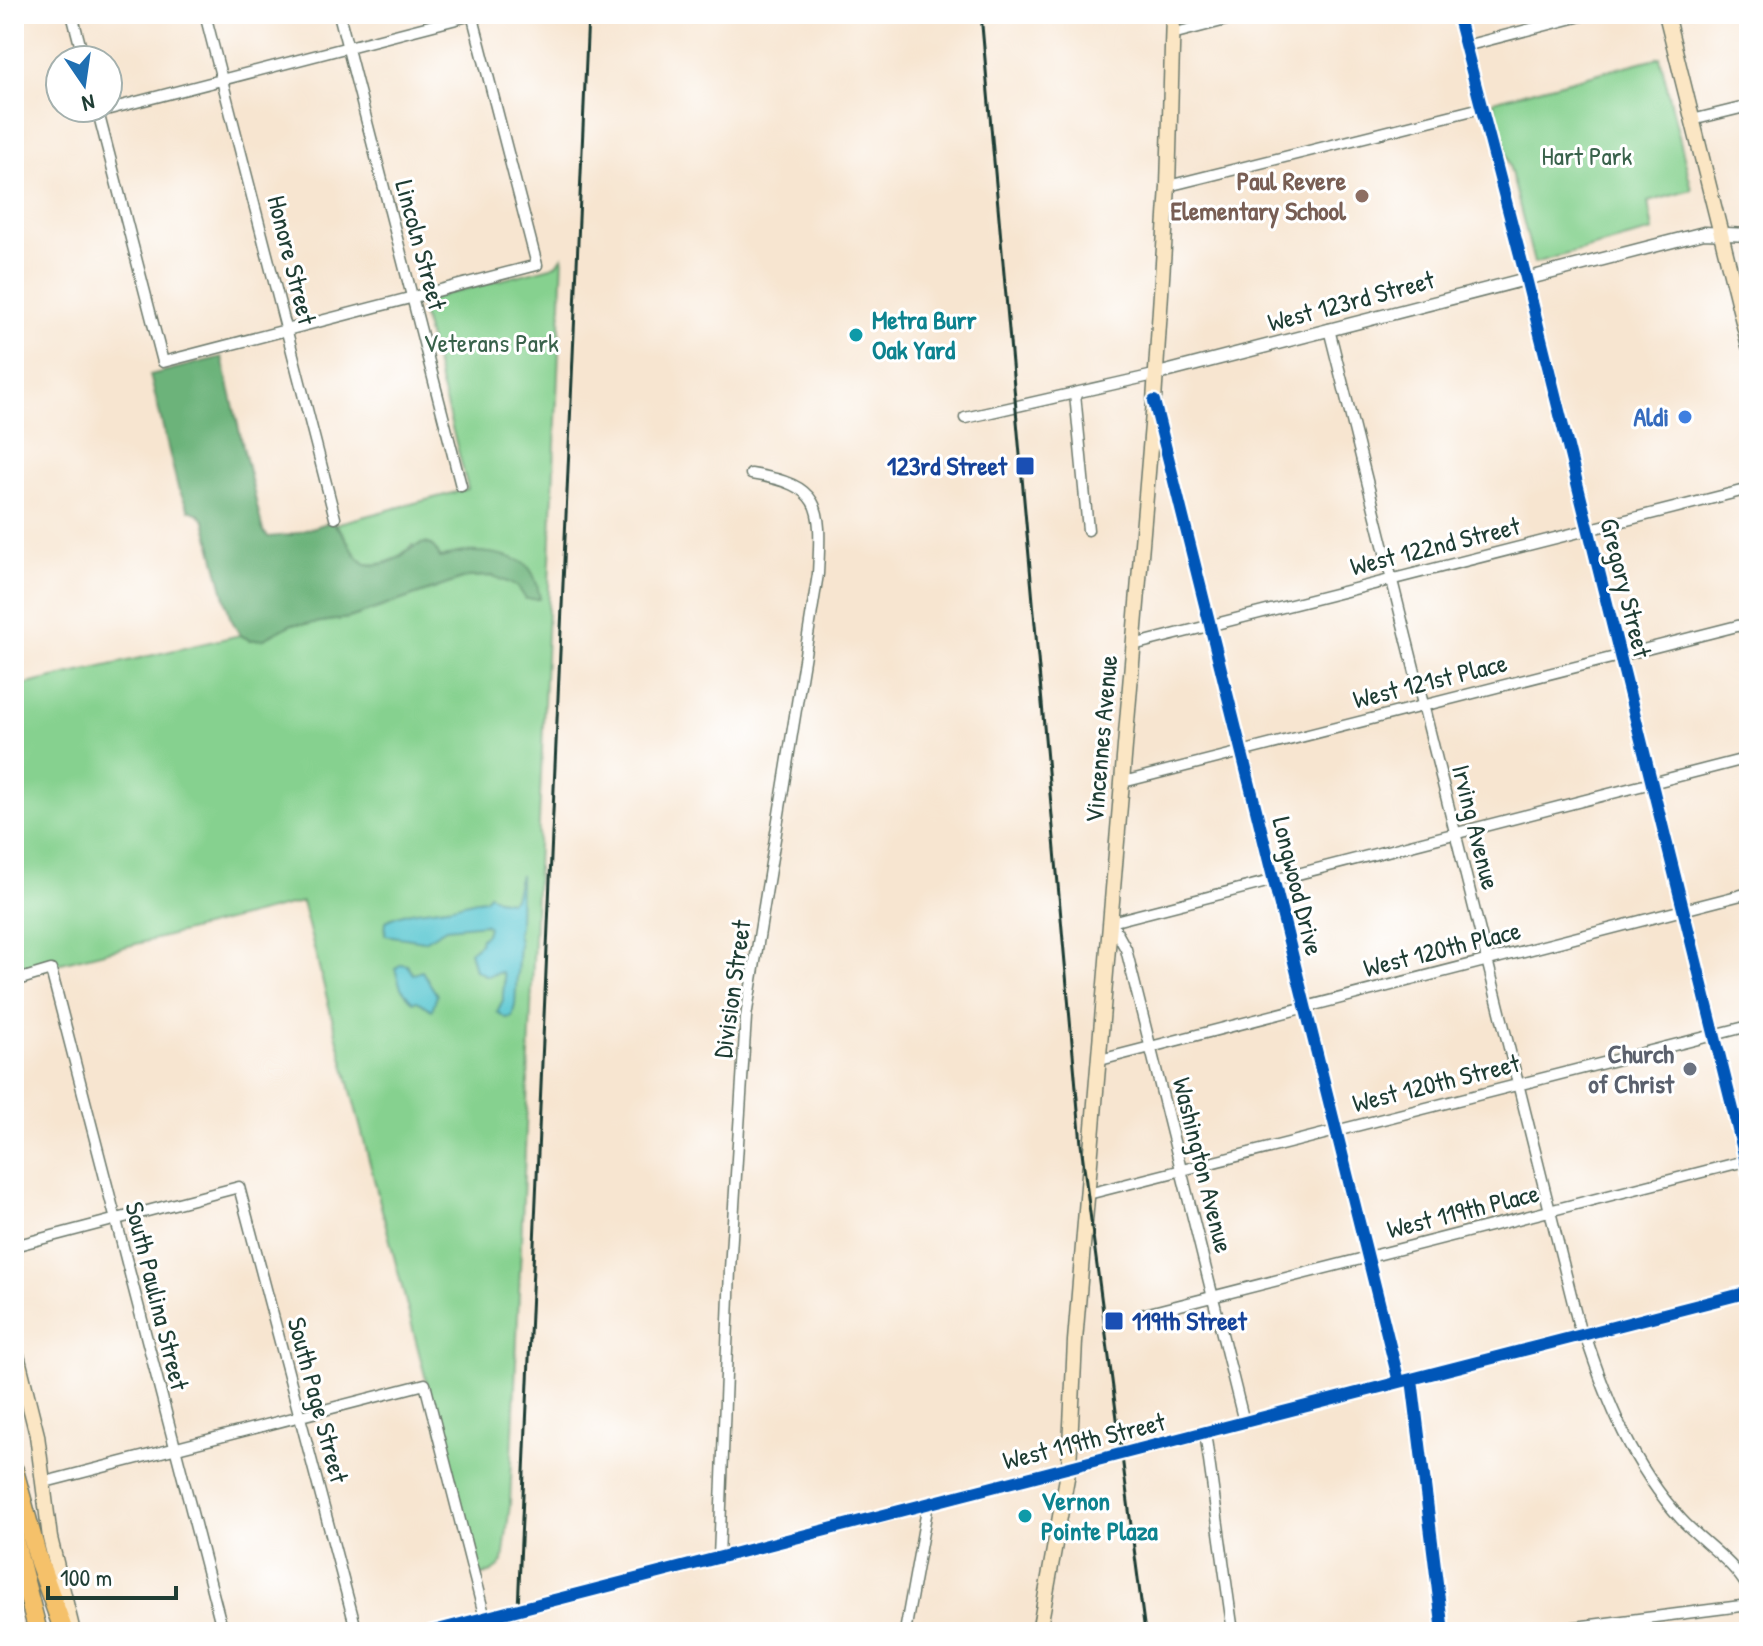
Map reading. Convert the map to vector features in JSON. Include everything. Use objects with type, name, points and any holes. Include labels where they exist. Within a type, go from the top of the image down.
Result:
[{"type":"highway","points":[[14,1470],[39,1562],[64,1632]]},
{"type":"highway","points":[[14,1539],[38,1632]]},
{"type":"main road","name":"Vincennes Avenue","points":[[1039,1632],[1069,1467],[1074,1357],[1154,401],[1168,186],[1173,14]]},
{"type":"main road","points":[[1666,14],[1749,346]]},
{"type":"main road","points":[[14,1343],[37,1435],[50,1538],[73,1632]]},
{"type":"street","points":[[72,14],[80,44]]},
{"type":"street","name":"Honore Street","points":[[205,14],[335,518]]},
{"type":"street","name":"Lincoln Street","points":[[339,14],[461,486]]},
{"type":"street","points":[[101,124],[163,362],[537,265],[472,14],[124,103]]},
{"type":"street","points":[[1172,34],[1249,14]]},
{"type":"street","name":"Gregory Street","points":[[1457,14],[1526,278],[1749,1174]]},
{"type":"street","points":[[1465,46],[1589,14]]},
{"type":"street","points":[[1692,120],[1749,106]]},
{"type":"street","points":[[1168,186],[1481,108]]},
{"type":"street","name":"West 123rd Street","points":[[965,418],[1154,375],[1704,233],[1749,235]]},
{"type":"street","name":"Irving Avenue","points":[[1329,329],[1583,1335],[1610,1405],[1640,1466],[1681,1519],[1725,1560]]},
{"type":"street","points":[[1075,394],[1088,530]]},
{"type":"street","name":"Longwood Drive","points":[[1154,401],[1368,1258],[1406,1380]]},
{"type":"street","name":"Division Street","points":[[719,1558],[730,1269],[746,1017],[818,574],[820,528],[815,503],[801,489],[751,474]]},
{"type":"street","name":"West 122nd Street","points":[[1133,645],[1749,489]]},
{"type":"street","name":"West 121st Place","points":[[1123,782],[1749,623]]},
{"type":"street","points":[[1111,922],[1749,758]]},
{"type":"street","name":"West 120th Place","points":[[1100,1060],[1749,893]]},
{"type":"street","name":"Washington Avenue","points":[[1111,922],[1126,949],[1244,1422]]},
{"type":"street","name":"South Paulina Street","points":[[14,981],[51,970],[223,1632]]},
{"type":"street","name":"West 120th Street","points":[[1088,1194],[1749,1026]]},
{"type":"street","name":"West 119th Place","points":[[1141,1315],[1747,1160]]},
{"type":"street","name":"South Page Street","points":[[115,1219],[239,1187],[357,1630]]},
{"type":"street","points":[[14,1246],[115,1219]]},
{"type":"street","name":"West 119th Street","points":[[430,1632],[1749,1292]]},
{"type":"street","points":[[1406,1380],[1443,1632]]},
{"type":"street","points":[[45,1482],[425,1384],[485,1618]]},
{"type":"street","points":[[1205,1432],[1233,1632]]},
{"type":"street","points":[[905,1632],[928,1504]]},
{"type":"street","points":[[1725,1560],[1749,1572]]},
{"type":"street","points":[[1725,1560],[1749,1590]]},
{"type":"street","points":[[1536,1632],[1749,1605]]},
{"type":"green space","name":"Hart Park","points":[[1660,57],[1692,190],[1648,202],[1653,231],[1534,263],[1493,101]]},
{"type":"green space","name":"Veterans Park","points":[[563,256],[510,1504],[503,1562],[492,1572],[477,1576],[302,902],[14,975],[14,687],[240,635],[250,640],[264,639],[292,624],[349,618],[468,577],[493,576],[517,586],[527,565],[484,553],[458,553],[440,558],[413,545],[391,560],[365,564],[335,524],[468,489],[419,301],[551,267]]},
{"type":"green space","points":[[222,357],[263,531],[268,537],[290,535],[330,522],[366,564],[390,562],[426,543],[436,550],[440,558],[466,552],[502,555],[529,568],[536,580],[540,599],[526,599],[517,586],[493,576],[468,577],[349,618],[292,624],[264,639],[250,640],[240,635],[230,617],[205,521],[189,510],[178,488],[150,375]]},
{"type":"water","points":[[520,875],[519,942],[512,1017],[506,1018],[497,1012],[503,1000],[502,972],[487,976],[475,970],[470,951],[486,934],[488,927],[485,924],[446,928],[424,941],[385,935],[386,921],[401,915],[485,899],[489,894],[510,901],[514,898]]},
{"type":"water","points":[[401,964],[407,965],[413,974],[422,971],[437,995],[432,1010],[417,1001],[413,1002],[401,988],[395,969]]},
{"type":"railway","points":[[517,1632],[588,14]]},
{"type":"railway","points":[[981,14],[1081,1144],[1145,1632]]},
{"type":"cycle path","points":[[1457,14],[1526,278],[1749,1174]]},
{"type":"cycle path","points":[[1154,401],[1399,1382]]},
{"type":"cycle path","points":[[430,1632],[1749,1292]]},
{"type":"cycle path","points":[[1412,1379],[1443,1632]]},
{"type":"place","name":"Paul Revere Elementary School","points":[[1362,196]]},
{"type":"place","name":"Metra Burr Oak Yard","points":[[856,335]]},
{"type":"place","name":"Aldi","points":[[1685,417]]},
{"type":"place","name":"123rd Street","points":[[1025,466]]},
{"type":"place","name":"Church of Christ","points":[[1690,1069]]},
{"type":"place","name":"119th Street","points":[[1114,1321]]},
{"type":"place","name":"Vernon Pointe Plaza","points":[[1025,1516]]}]
